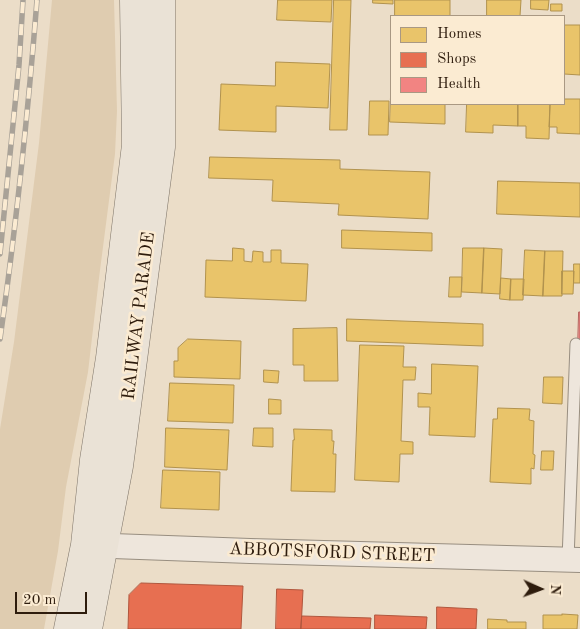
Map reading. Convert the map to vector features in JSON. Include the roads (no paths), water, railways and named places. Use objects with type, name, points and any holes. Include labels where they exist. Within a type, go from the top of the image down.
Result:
[{"type":"main road","name":"RAILWAY PARADE","points":[[88,629],[94,545],[94,460],[110,358],[136,145],[134,0]]},
{"type":"main road","name":"RAILWAY PARADE","points":[[68,629],[119,466],[161,147],[161,0]]},
{"type":"street","name":"ABBOTSFORD STREET","points":[[94,545],[574,560]]},
{"type":"lane","points":[[574,560],[576,344]]},
{"type":"railway","points":[[0,254],[19,65],[23,0]]},
{"type":"railway","points":[[0,339],[21,170],[37,0]]}]
